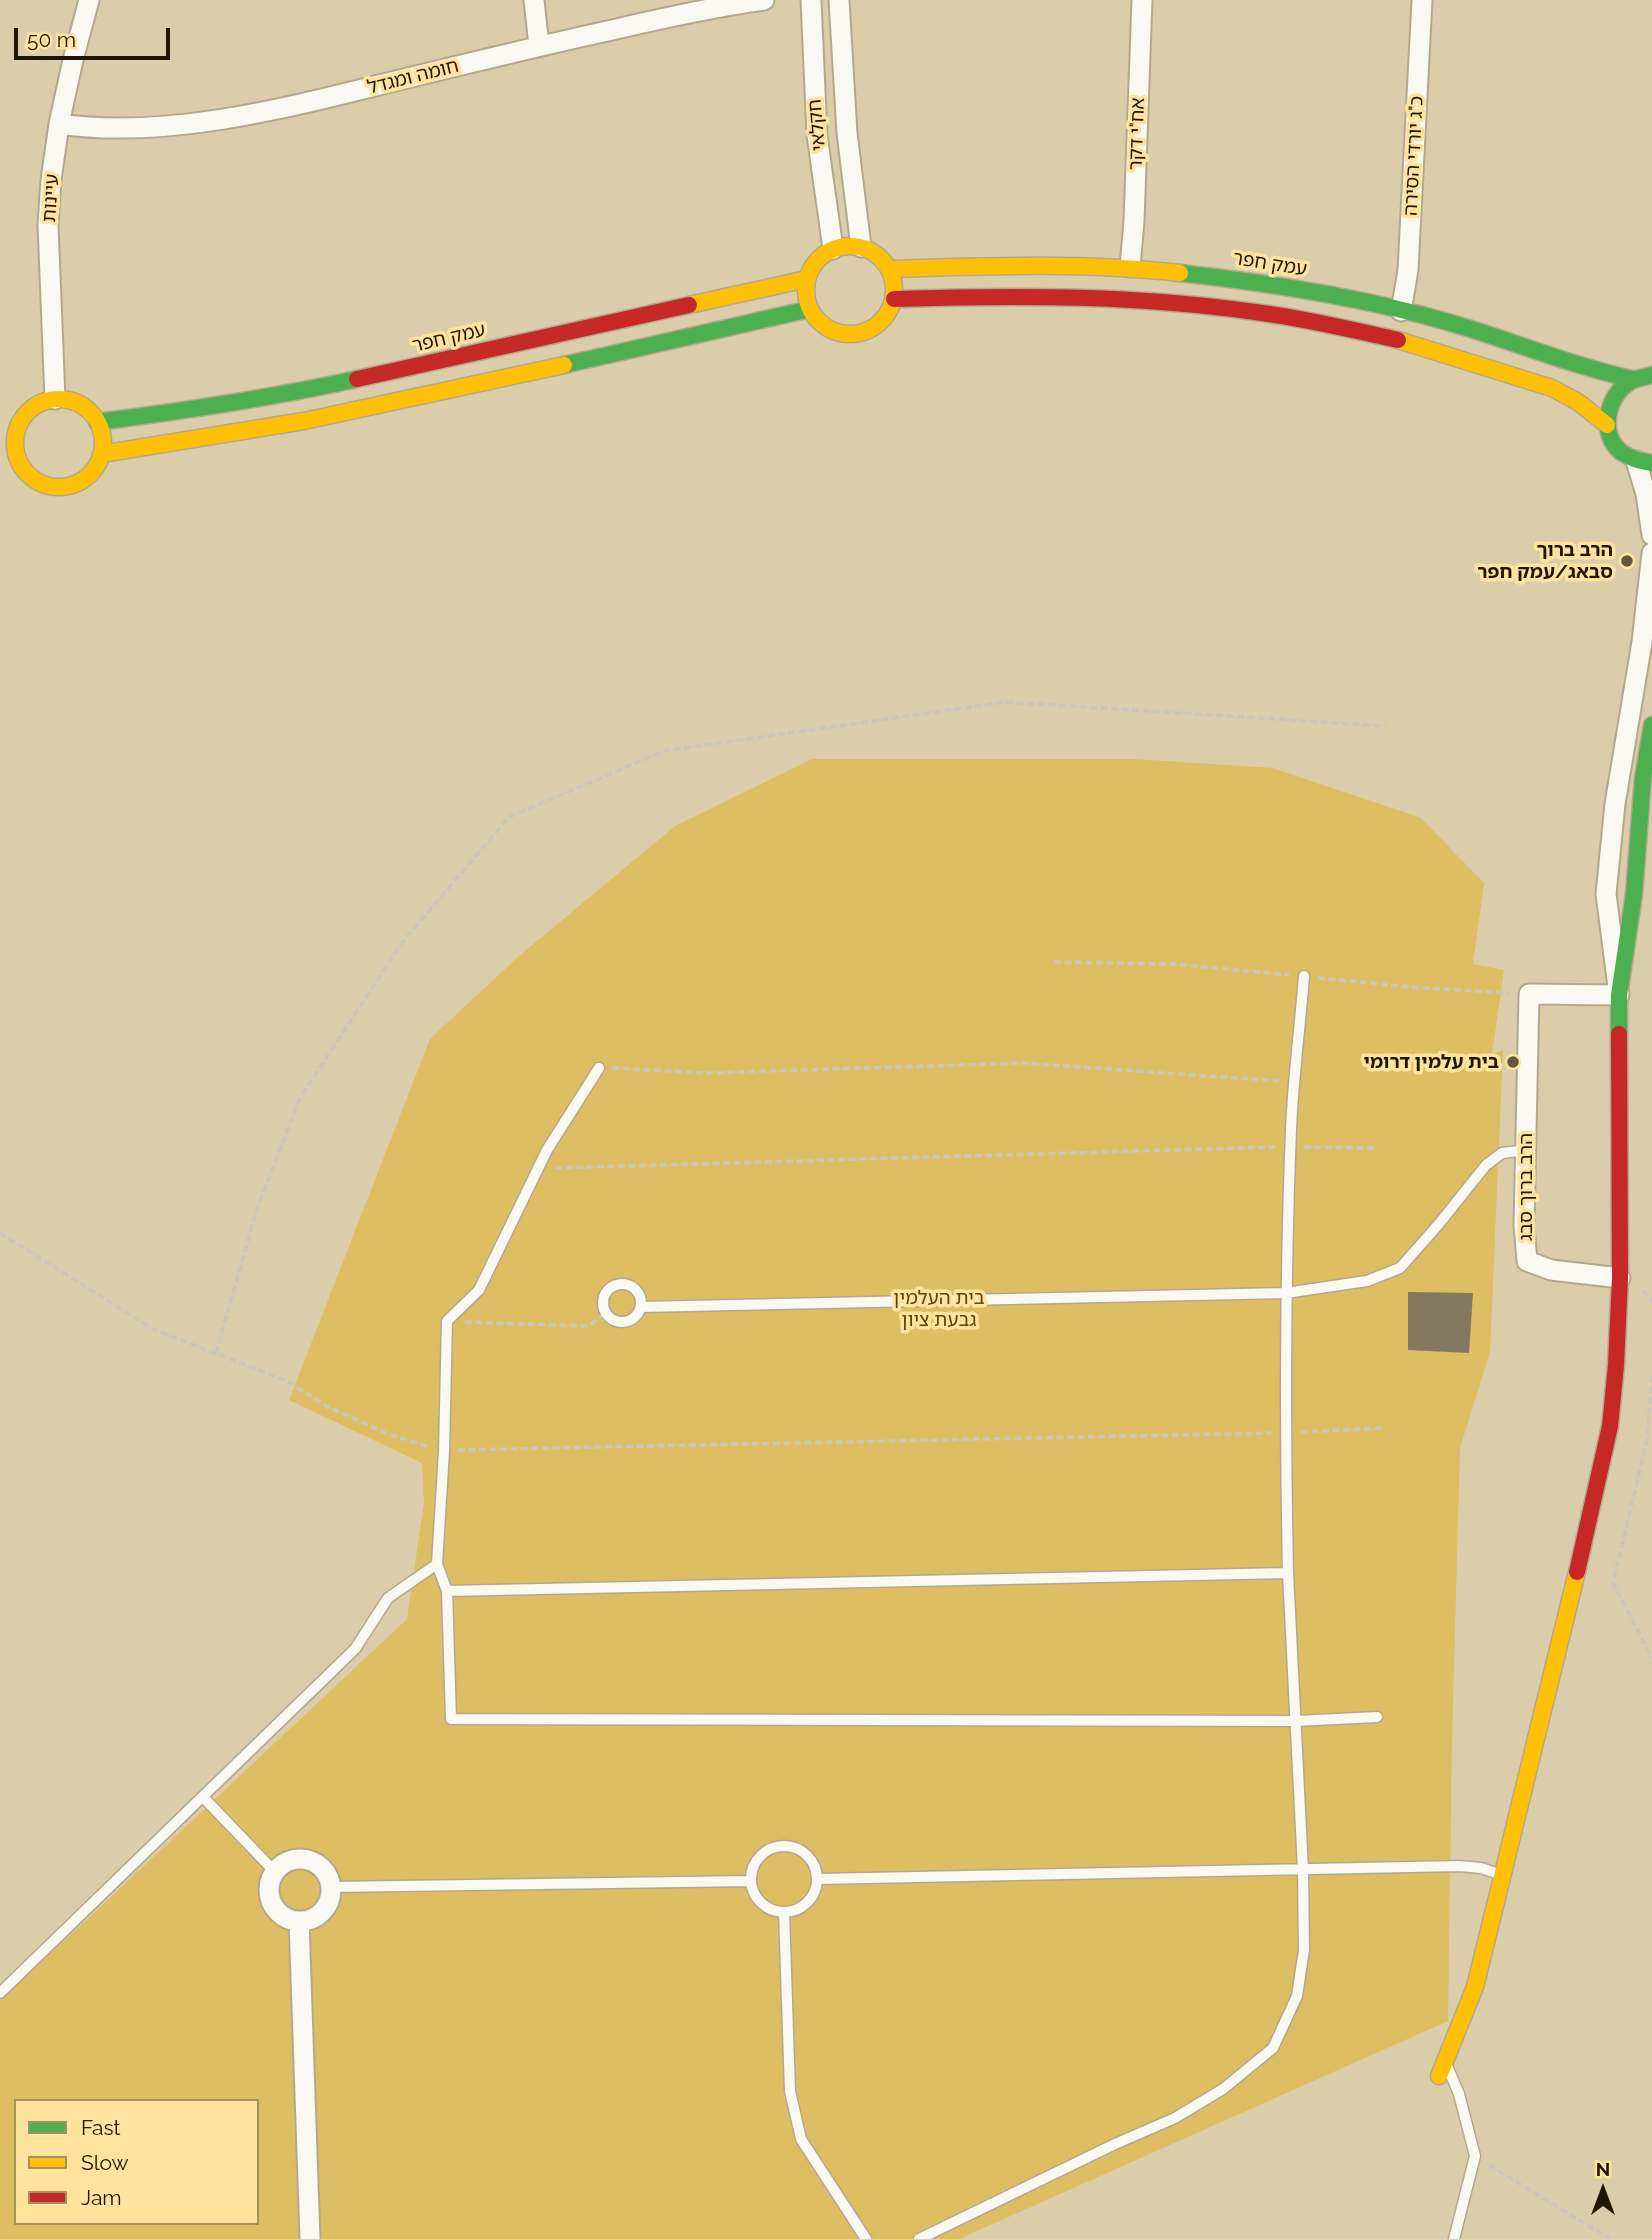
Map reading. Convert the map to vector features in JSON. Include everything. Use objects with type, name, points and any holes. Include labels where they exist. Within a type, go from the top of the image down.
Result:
[{"type":"street","name":"עיינות","points":[[55,399],[48,225],[59,124],[72,60],[89,0]]},
{"type":"street","points":[[534,0],[539,46]]},
{"type":"street","name":"חומה ומגדל","points":[[59,124],[89,128],[132,128],[215,119],[300,104],[716,6],[764,0]]},
{"type":"street","name":"חקלאי","points":[[811,0],[817,135],[833,249]]},
{"type":"street","name":"חקלאי","points":[[839,0],[847,133],[861,247]]},
{"type":"street","name":"אח\"י דקר","points":[[1130,267],[1142,0]]},
{"type":"street","name":"כ\"ג יורדי הסירה","points":[[1401,311],[1408,270],[1422,0]]},
{"type":"street","points":[[850,245],[861,247],[868,248],[882,258],[890,269],[896,290],[892,307],[882,322],[868,331],[850,335],[833,331],[818,322],[810,309],[805,290],[807,279],[818,258],[833,249],[850,245]]},
{"type":"street","name":"עמק חפר","points":[[890,269],[1045,264],[1130,267],[1255,281],[1348,298],[1448,322],[1587,369],[1632,379]]},
{"type":"street","name":"עמק חפר","points":[[97,422],[303,391],[807,279]]},
{"type":"street","points":[[894,299],[1049,294],[1138,298],[1276,315],[1340,327],[1442,352],[1573,398],[1607,425]]},
{"type":"street","points":[[101,454],[317,418],[449,391],[810,309]]},
{"type":"street","points":[[1652,374],[1632,379],[1615,393],[1607,414],[1607,425],[1616,447],[1644,462],[1652,534]]},
{"type":"street","points":[[55,399],[76,402],[90,411],[97,422],[103,443],[101,454],[90,474],[76,484],[59,487],[41,484],[27,474],[8,435],[18,426],[27,411],[41,402],[55,399]]},
{"type":"street","points":[[0,466],[21,464]]},
{"type":"street","points":[[1442,2069],[1475,1987],[1593,1509],[1610,1426],[1620,1278],[1619,995],[1606,894],[1615,804],[1642,642],[1652,554]]},
{"type":"street","points":[[1619,995],[1634,894],[1643,778],[1652,724]]},
{"type":"street","name":"הרב ברוך סבג","points":[[1619,995],[1528,994],[1524,1225],[1527,1261],[1551,1270],[1620,1278]]},
{"type":"street","points":[[291,1860],[311,1861],[323,1868],[331,1887],[329,1904],[319,1916],[299,1922],[286,1919],[277,1912],[268,1891],[275,1872],[291,1860]]},
{"type":"street","points":[[299,1922],[310,2239]]},
{"type":"lane","points":[[919,2239],[1115,2144],[1175,2119],[1223,2090],[1273,2048],[1297,1996],[1304,1950],[1303,1869],[1288,1573],[1285,1433],[1291,1147],[1304,976]]},
{"type":"lane","points":[[599,1068],[538,1168],[479,1290],[447,1321],[444,1451],[437,1564],[447,1591],[451,1719],[1295,1721],[1377,1717]]},
{"type":"lane","points":[[641,1307],[1286,1293],[1367,1281],[1400,1268],[1486,1165],[1502,1153],[1525,1150]]},
{"type":"lane","points":[[613,1286],[631,1286],[639,1294],[641,1307],[634,1318],[615,1321],[605,1313],[605,1295],[613,1286]]},
{"type":"lane","points":[[0,1993],[355,1649],[388,1598],[437,1564]]},
{"type":"lane","points":[[447,1591],[1288,1573]]},
{"type":"lane","points":[[203,1797],[275,1872]]},
{"type":"lane","points":[[784,1846],[804,1852],[811,1859],[818,1879],[817,1888],[808,1903],[793,1911],[784,1912],[765,1906],[753,1891],[751,1881],[756,1860],[773,1848],[784,1846]]},
{"type":"lane","points":[[818,1879],[1459,1866],[1502,1874]]},
{"type":"lane","points":[[331,1887],[751,1881]]},
{"type":"lane","points":[[784,1912],[790,2091],[801,2139],[866,2239]]},
{"type":"lane","points":[[1442,2069],[1460,2094],[1475,2157],[1454,2239]]},
{"type":"path","points":[[216,1353],[257,1209],[299,1100],[401,944],[509,817],[664,751],[1005,702],[1385,726]]},
{"type":"path","points":[[599,1068],[707,1073],[1023,1063],[1295,1082]]},
{"type":"path","points":[[538,1168],[1291,1147],[1375,1148]]},
{"type":"path","points":[[0,1233],[153,1329],[287,1381],[328,1407],[388,1434],[444,1451],[1285,1433],[1383,1428]]},
{"type":"path","points":[[447,1321],[589,1326],[605,1313]]},
{"type":"path","points":[[1652,1376],[1647,1440],[1613,1583],[1652,1658]]},
{"type":"path","points":[[1475,2157],[1610,2239]]},
{"type":"green space","name":"בית העלמין גבעת ציון","points":[[812,759],[1135,759],[1273,768],[1421,818],[1484,883],[1473,964],[1504,970],[1492,1054],[1503,1050],[1490,1352],[1460,1448],[1448,2021],[959,2239],[0,2239],[0,2001],[407,1619],[424,1503],[422,1463],[289,1400],[430,1039],[519,956],[675,826]]},
{"type":"building","points":[[1408,1292],[1473,1293],[1469,1353],[1408,1350]]},
{"type":"traffic: fast","points":[[1180,273],[1281,286],[1382,305],[1448,322],[1585,367],[1632,379]]},
{"type":"traffic: fast","points":[[564,365],[810,309]]},
{"type":"traffic: fast","points":[[1652,375],[1633,380],[1623,387],[1616,395],[1608,415],[1609,435],[1621,452],[1652,463]]},
{"type":"traffic: fast","points":[[97,422],[227,404],[357,379]]},
{"type":"traffic: fast","points":[[1619,1034],[1619,995],[1634,894],[1643,778],[1652,725]]},
{"type":"traffic: slow","points":[[841,246],[859,246],[875,253],[887,265],[894,281],[894,290],[894,299],[887,315],[875,327],[859,334],[841,334],[825,327],[813,315],[806,299],[806,281],[813,265],[825,253],[841,246]]},
{"type":"traffic: slow","points":[[890,269],[1071,266],[1180,273]]},
{"type":"traffic: slow","points":[[689,305],[807,279]]},
{"type":"traffic: slow","points":[[1398,340],[1552,388],[1578,402],[1607,425]]},
{"type":"traffic: slow","points":[[101,454],[304,421],[564,365]]},
{"type":"traffic: slow","points":[[59,399],[76,403],[90,412],[99,426],[103,443],[99,460],[90,474],[76,483],[59,487],[42,483],[28,474],[19,460],[15,443],[19,426],[28,412],[42,403],[59,399]]},
{"type":"traffic: slow","points":[[1439,2076],[1475,1987],[1577,1572]]},
{"type":"traffic: jam","points":[[894,299],[1032,297],[1170,303],[1279,315],[1398,340]]},
{"type":"traffic: jam","points":[[357,379],[689,305]]},
{"type":"traffic: jam","points":[[1577,1572],[1610,1426],[1616,1365],[1620,1278],[1619,1034]]},
{"type":"place","name":"הרב ברוך סבאג/עמק חפר","points":[[1627,561]]},
{"type":"place","name":"בית עלמין דרומי","points":[[1513,1062]]}]
